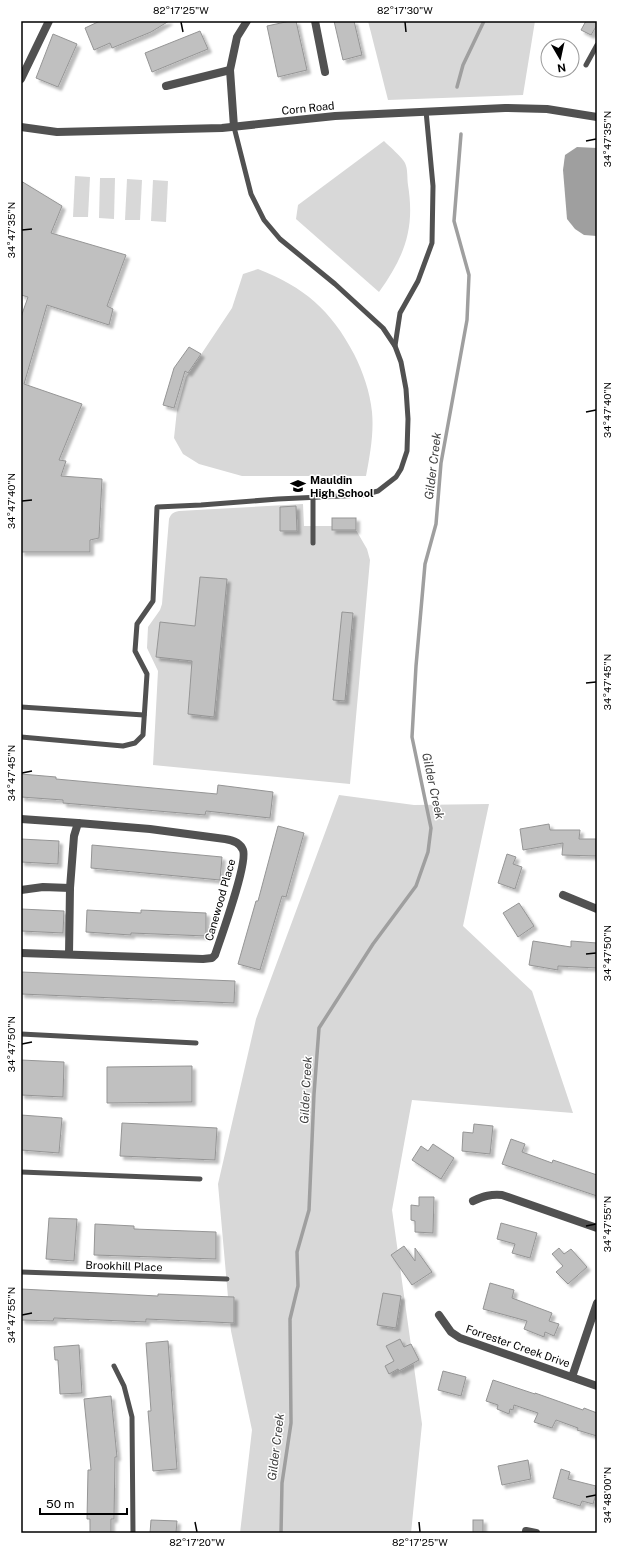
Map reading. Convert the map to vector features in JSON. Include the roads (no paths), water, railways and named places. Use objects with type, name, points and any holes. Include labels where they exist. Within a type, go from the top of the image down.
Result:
[{"type":"street","points":[[21,78],[49,21]]},
{"type":"street","points":[[234,127],[230,70],[237,37],[247,21]]},
{"type":"street","points":[[315,21],[325,72]]},
{"type":"street","points":[[166,86],[230,70]]},
{"type":"street","name":"Corn Road","points":[[21,127],[57,132],[222,128],[335,116],[505,108],[547,109],[597,117]]},
{"type":"street","name":"Canewood Place","points":[[21,819],[150,829],[225,839],[234,841],[240,845],[244,858],[229,912],[215,955],[212,958],[202,959],[21,953]]},
{"type":"street","points":[[69,954],[70,888],[74,836],[78,823]]},
{"type":"street","points":[[21,890],[70,888]]},
{"type":"street","points":[[563,896],[597,909]]},
{"type":"street","points":[[473,1201],[486,1195],[502,1195],[597,1228]]},
{"type":"street","points":[[572,1377],[597,1303]]},
{"type":"street","name":"Forrester Creek Drive","points":[[439,1315],[451,1332],[460,1338],[597,1386]]},
{"type":"street","points":[[526,1530],[536,1533]]},
{"type":"lane","points":[[586,65],[597,45]]},
{"type":"lane","points":[[395,346],[400,313],[418,281],[432,243],[433,186],[426,111]]},
{"type":"lane","points":[[21,737],[123,746],[135,743],[143,735],[148,674],[135,651],[135,646],[137,624],[153,601],[157,507],[363,495],[378,491],[389,483],[401,469],[407,451],[408,419],[406,389],[401,362],[395,346],[383,328],[335,284],[280,239],[264,220],[251,194],[234,127]]},
{"type":"lane","points":[[313,497],[313,543]]},
{"type":"lane","points":[[21,707],[144,715]]},
{"type":"lane","points":[[21,1034],[196,1042]]},
{"type":"lane","points":[[21,1172],[200,1179]]},
{"type":"lane","name":"Brookhill Place","points":[[21,1272],[227,1279]]},
{"type":"lane","points":[[114,1366],[124,1386],[132,1417],[133,1533]]},
{"type":"waterway","name":"Gilder Creek","points":[[457,87],[463,65],[484,21]]},
{"type":"waterway","name":"Gilder Creek","points":[[281,1533],[282,1483],[291,1423],[290,1319],[298,1286],[297,1252],[309,1210],[314,1094],[319,1028],[373,944],[416,886],[428,852],[431,828],[412,737],[416,666],[425,564],[436,524],[441,463],[467,320],[469,275],[454,221],[461,134]]},
{"type":"place","name":"Mauldin High School","points":[[298,486]]}]
